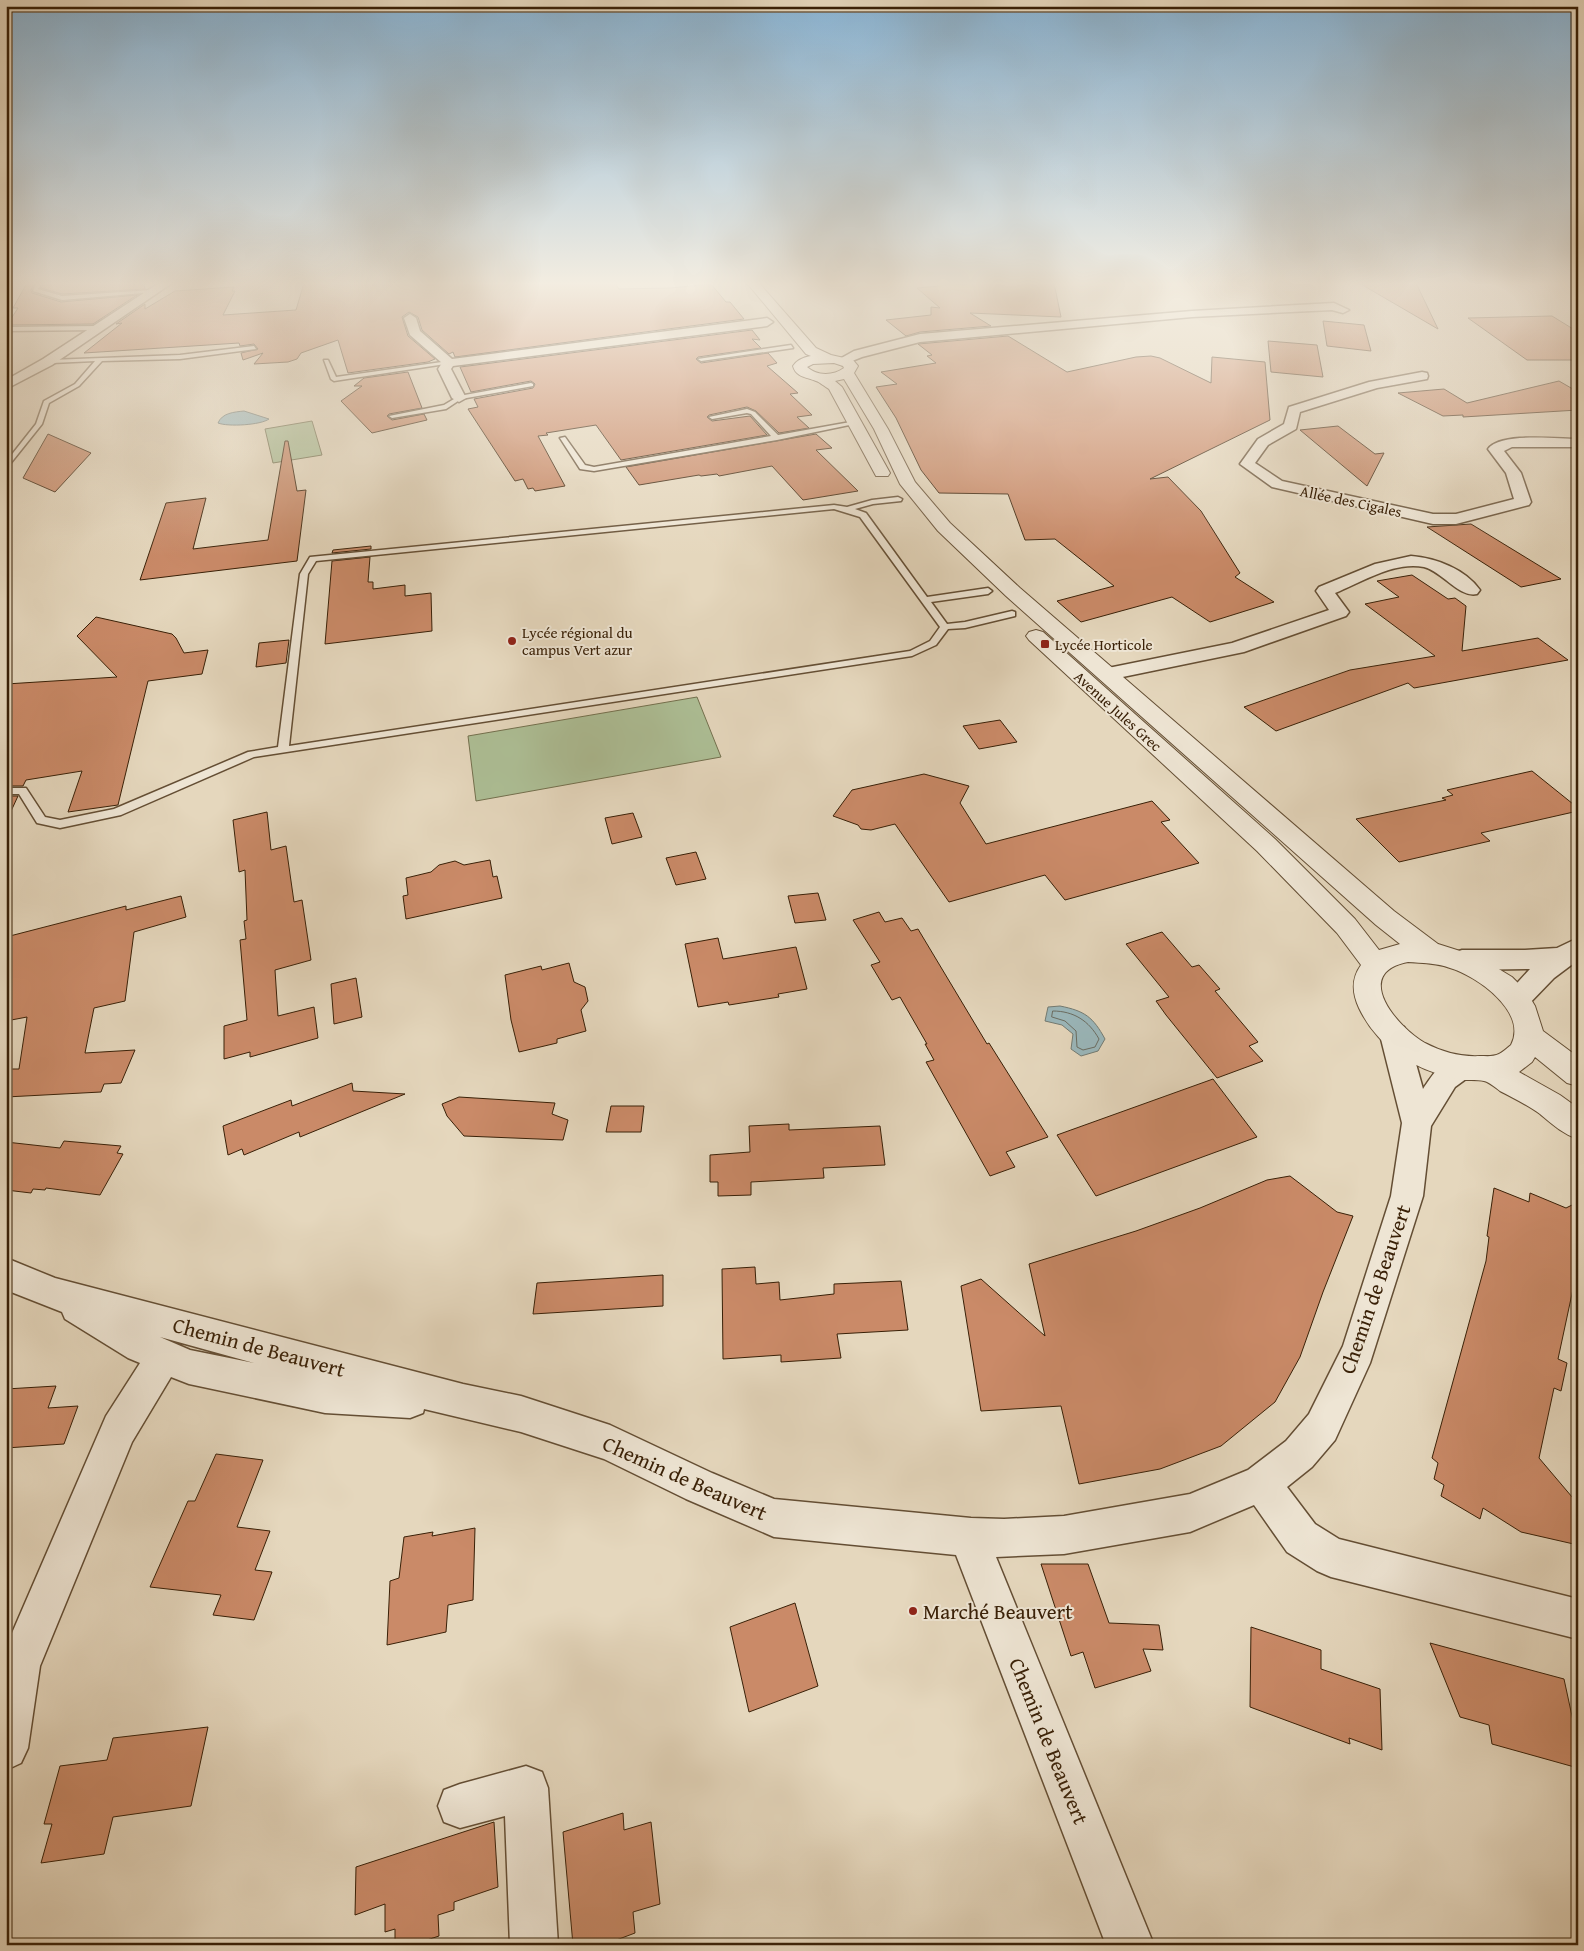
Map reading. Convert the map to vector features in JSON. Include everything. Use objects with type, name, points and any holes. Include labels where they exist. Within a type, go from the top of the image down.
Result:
[{"type":"street","points":[[6,385],[27,374]]},
{"type":"street","points":[[447,374],[459,398]]},
{"type":"street","points":[[807,374],[831,377],[835,374]]},
{"type":"street","name":"Avenue Jules Grec","points":[[849,374],[881,429],[908,484],[928,510],[1013,592],[1385,918],[1429,952]]},
{"type":"street","name":"Allée des Cigales","points":[[1422,376],[1407,377],[1351,391],[1294,410],[1291,426],[1263,442],[1248,464],[1277,484],[1433,519],[1456,519],[1523,502],[1514,473],[1495,449],[1510,443],[1578,443]]},
{"type":"street","points":[[820,377],[835,387],[901,504]]},
{"type":"street","name":"Avenue Jules Grec","points":[[932,538],[1012,614],[1266,845],[1346,926],[1376,965]]},
{"type":"street","name":"Avenue Jules Grec","points":[[1108,674],[1237,648],[1340,612],[1325,592],[1397,562],[1415,561],[1438,567],[1471,590]]},
{"type":"street","points":[[1462,960],[1496,980],[1518,1000],[1529,1025],[1530,1037],[1524,1053],[1510,1064],[1489,1069],[1460,1068],[1436,1061],[1420,1053],[1394,1035],[1378,1018],[1369,1001],[1367,987],[1369,975],[1376,965],[1390,956],[1408,952],[1429,952],[1462,960],[1525,960],[1569,952]]},
{"type":"street","points":[[1518,1000],[1542,973],[1569,952]]},
{"type":"street","name":"Chemin de Beauvert","points":[[1394,1035],[1418,1123]]},
{"type":"street","points":[[1530,1037],[1578,1074]]},
{"type":"street","name":"Chemin de Beauvert","points":[[6,1274],[55,1294],[463,1402],[521,1414],[610,1443],[699,1486],[774,1518],[971,1537],[1004,1538],[1064,1535],[1190,1513],[1261,1482],[1299,1454],[1322,1427],[1358,1352],[1407,1196],[1418,1123],[1445,1079],[1460,1068]]},
{"type":"street","points":[[1489,1069],[1549,1104],[1578,1126]]},
{"type":"street","name":"Chemin de Beauvert","points":[[55,1294],[140,1346],[189,1367],[325,1396],[463,1402]]},
{"type":"street","points":[[6,1748],[19,1666],[119,1429],[164,1357]]},
{"type":"street","points":[[1261,1482],[1301,1538],[1331,1557],[1578,1619]]},
{"type":"street","name":"Chemin de Beauvert","points":[[971,1537],[978,1563],[1130,1945]]},
{"type":"street","points":[[460,1806],[526,1788],[534,1945]]},
{"type":"lane","points":[[6,467],[39,424],[46,402],[77,385],[87,374]]},
{"type":"lane","points":[[332,374],[334,378],[364,374]]},
{"type":"lane","points":[[392,416],[446,407],[459,398],[530,385]]},
{"type":"lane","points":[[712,417],[747,411],[753,413],[777,438]]},
{"type":"lane","points":[[563,438],[583,467],[594,469],[856,423]]},
{"type":"lane","points":[[847,509],[872,502],[901,504]]},
{"type":"lane","points":[[283,750],[304,574],[313,559],[834,507],[847,509],[863,515],[945,627]]},
{"type":"lane","points":[[925,600],[988,591]]},
{"type":"lane","points":[[6,792],[22,790],[41,820],[60,824],[117,812],[252,754],[912,653],[933,643],[945,627],[965,625],[1012,614]]},
{"type":"green space","points":[[312,421],[322,455],[273,463],[265,429]]},
{"type":"green space","points":[[697,697],[721,757],[476,801],[468,736]]},
{"type":"water","points":[[244,411],[269,419],[259,423],[244,425],[218,423],[225,415]]},
{"type":"water","points":[[1060,1006],[1076,1010],[1092,1020],[1105,1039],[1098,1051],[1081,1056],[1071,1049],[1073,1034],[1062,1025],[1045,1021],[1048,1007]]},
{"type":"building","points":[[409,374],[422,408],[389,414],[387,416],[392,420],[424,414],[427,420],[372,433],[341,401],[362,386],[354,386],[364,378]]},
{"type":"building","points":[[463,374],[776,374],[798,393],[790,394],[812,415],[797,417],[809,428],[779,433],[756,411],[747,407],[709,415],[707,417],[712,421],[750,416],[767,435],[621,460],[596,425],[546,433],[548,435],[538,436],[565,486],[535,491],[533,488],[528,489],[523,479],[515,481],[468,409],[478,407],[474,399],[533,388],[535,384],[531,381],[471,392]]},
{"type":"building","points":[[884,374],[1193,374],[1211,383],[1211,374],[1266,374],[1270,420],[1150,479],[1168,477],[1201,511],[1240,573],[1235,577],[1274,602],[1210,622],[1172,597],[1081,622],[1057,601],[1114,586],[1055,539],[1025,540],[1008,494],[939,493],[921,470],[896,418],[876,387],[897,384]]},
{"type":"building","points":[[1292,374],[1322,374],[1323,377]]},
{"type":"building","points":[[1559,381],[1578,392],[1578,410],[1463,417],[1463,415],[1443,416],[1398,393],[1444,389],[1467,403]]},
{"type":"building","points":[[1338,426],[1375,454],[1384,453],[1367,486],[1300,430]]},
{"type":"building","points":[[48,434],[91,453],[55,492],[23,478]]},
{"type":"building","points":[[816,434],[832,448],[816,450],[858,491],[803,500],[772,466],[719,476],[717,474],[699,475],[639,485],[626,467]]},
{"type":"building","points":[[285,441],[288,441],[297,491],[306,490],[297,561],[140,580],[166,503],[206,498],[193,549],[268,540]]},
{"type":"building","points":[[1471,524],[1561,579],[1521,587],[1427,527]]},
{"type":"building","points":[[371,546],[371,549],[332,553],[333,550]]},
{"type":"building","points":[[370,557],[368,582],[373,582],[373,589],[405,585],[405,596],[431,593],[432,631],[325,644],[332,561]]},
{"type":"building","points":[[1412,575],[1448,599],[1455,598],[1466,606],[1462,651],[1538,638],[1568,660],[1414,688],[1408,683],[1276,731],[1244,707],[1350,670],[1435,656],[1365,604],[1399,597],[1377,581]]},
{"type":"building","points":[[96,617],[172,634],[184,653],[208,650],[202,674],[148,681],[118,805],[68,812],[82,771],[26,780],[23,786],[6,786],[6,684],[117,677],[77,636]]},
{"type":"building","points":[[289,640],[286,663],[256,667],[259,643]]},
{"type":"building","points":[[1000,720],[1017,742],[979,749],[963,726]]},
{"type":"building","points":[[1532,771],[1578,808],[1578,811],[1481,833],[1490,841],[1399,862],[1356,819],[1446,800],[1442,798],[1453,795],[1447,790]]},
{"type":"building","points":[[924,774],[969,786],[960,803],[986,844],[1152,801],[1170,820],[1161,822],[1199,863],[1065,900],[1045,875],[949,902],[895,824],[871,830],[861,829],[858,825],[833,816],[852,790]]},
{"type":"building","points":[[6,796],[18,796],[6,822]]},
{"type":"building","points":[[267,812],[271,850],[286,846],[294,902],[302,900],[311,960],[275,970],[278,1016],[314,1007],[318,1038],[250,1057],[250,1052],[224,1059],[224,1026],[247,1020],[240,940],[246,939],[244,921],[247,920],[245,870],[239,872],[233,820]]},
{"type":"building","points":[[633,813],[642,837],[612,844],[605,818]]},
{"type":"building","points":[[696,852],[706,879],[676,885],[666,858]]},
{"type":"building","points":[[490,860],[493,877],[497,876],[502,898],[406,919],[403,896],[408,895],[406,878],[431,872],[439,865],[455,861],[464,865]]},
{"type":"building","points":[[818,893],[826,920],[795,923],[788,896]]},
{"type":"building","points":[[181,896],[186,917],[134,932],[125,1001],[94,1008],[85,1053],[135,1050],[121,1083],[104,1084],[101,1092],[6,1097],[6,1069],[19,1069],[27,1017],[6,1021],[6,937],[126,906],[126,910]]},
{"type":"building","points":[[879,912],[885,922],[902,918],[911,931],[918,929],[987,1044],[989,1043],[1048,1137],[1006,1152],[1015,1167],[990,1176],[926,1062],[934,1060],[925,1044],[927,1044],[900,997],[892,1000],[871,965],[880,962],[853,920]]},
{"type":"building","points":[[1162,932],[1192,967],[1199,965],[1220,989],[1215,991],[1258,1042],[1249,1046],[1263,1061],[1217,1078],[1166,1015],[1156,1001],[1169,997],[1126,944]]},
{"type":"building","points":[[718,938],[723,959],[796,947],[807,989],[778,994],[779,997],[729,1005],[728,1002],[698,1007],[685,944]]},
{"type":"building","points":[[569,963],[574,982],[585,987],[588,1001],[581,1010],[586,1031],[557,1039],[557,1043],[519,1052],[511,1020],[505,975],[541,966],[542,970]]},
{"type":"building","points":[[356,978],[362,1017],[334,1024],[331,984]]},
{"type":"building","points":[[1213,1079],[1257,1137],[1096,1196],[1057,1135]]},
{"type":"building","points":[[352,1083],[353,1091],[405,1094],[300,1137],[299,1132],[244,1155],[242,1149],[228,1155],[223,1126],[291,1100],[292,1106]]},
{"type":"building","points":[[459,1097],[555,1103],[552,1114],[568,1120],[563,1140],[464,1136],[447,1116],[442,1104]]},
{"type":"building","points":[[611,1106],[644,1106],[641,1132],[606,1132]]},
{"type":"building","points":[[789,1124],[789,1130],[880,1126],[885,1165],[823,1168],[824,1178],[751,1182],[751,1195],[718,1196],[718,1182],[710,1182],[710,1155],[750,1152],[749,1126]]},
{"type":"building","points":[[64,1141],[121,1146],[117,1153],[123,1154],[100,1195],[46,1188],[45,1190],[33,1189],[31,1193],[6,1190],[6,1142],[60,1148]]},
{"type":"building","points":[[1290,1176],[1337,1212],[1353,1216],[1300,1357],[1275,1402],[1221,1446],[1160,1469],[1079,1484],[1061,1406],[981,1411],[961,1286],[981,1279],[1045,1336],[1029,1264],[1136,1231],[1200,1208],[1267,1180]]},
{"type":"building","points":[[1494,1188],[1529,1202],[1530,1193],[1566,1208],[1578,1202],[1578,1291],[1573,1289],[1558,1359],[1567,1363],[1561,1391],[1554,1388],[1539,1458],[1578,1504],[1578,1545],[1521,1532],[1483,1508],[1480,1519],[1441,1496],[1444,1485],[1434,1479],[1438,1463],[1432,1458],[1486,1261],[1489,1237],[1487,1236]]},
{"type":"building","points":[[755,1267],[756,1284],[779,1282],[780,1300],[834,1294],[834,1284],[901,1281],[908,1330],[837,1334],[841,1358],[781,1362],[781,1355],[723,1359],[722,1269]]},
{"type":"building","points":[[663,1275],[663,1306],[533,1314],[537,1283]]},
{"type":"building","points":[[56,1386],[48,1408],[78,1406],[64,1444],[6,1448],[6,1389]]},
{"type":"building","points":[[216,1454],[263,1460],[237,1527],[270,1531],[255,1570],[272,1572],[254,1620],[213,1615],[221,1595],[150,1587],[188,1501],[195,1501]]},
{"type":"building","points":[[475,1528],[473,1600],[448,1605],[446,1632],[387,1645],[390,1581],[399,1578],[404,1537],[433,1532],[432,1536]]},
{"type":"building","points":[[1041,1564],[1088,1564],[1109,1623],[1159,1625],[1163,1650],[1143,1649],[1151,1671],[1095,1688],[1083,1652],[1071,1656]]},
{"type":"building","points":[[795,1603],[818,1686],[749,1712],[730,1627]]},
{"type":"building","points":[[1251,1627],[1321,1650],[1321,1669],[1380,1689],[1382,1750],[1349,1738],[1350,1744],[1250,1707]]},
{"type":"building","points":[[1430,1643],[1564,1679],[1578,1744],[1578,1768],[1492,1744],[1489,1725],[1460,1717]]},
{"type":"building","points":[[208,1727],[191,1806],[113,1817],[104,1854],[41,1863],[52,1824],[44,1824],[60,1766],[107,1760],[113,1738]]},
{"type":"building","points":[[623,1813],[624,1830],[651,1822],[660,1904],[633,1912],[635,1933],[603,1945],[573,1945],[563,1832]]},
{"type":"building","points":[[494,1822],[498,1887],[454,1902],[454,1910],[438,1915],[439,1936],[412,1945],[395,1945],[395,1929],[385,1932],[385,1904],[355,1915],[356,1867]]},
{"type":"place","name":"Lycée régional du campus Vert azur","points":[[512,641]]},
{"type":"place","name":"Lycée Horticole","points":[[1045,644]]},
{"type":"place","name":"Marché Beauvert","points":[[913,1611]]}]
